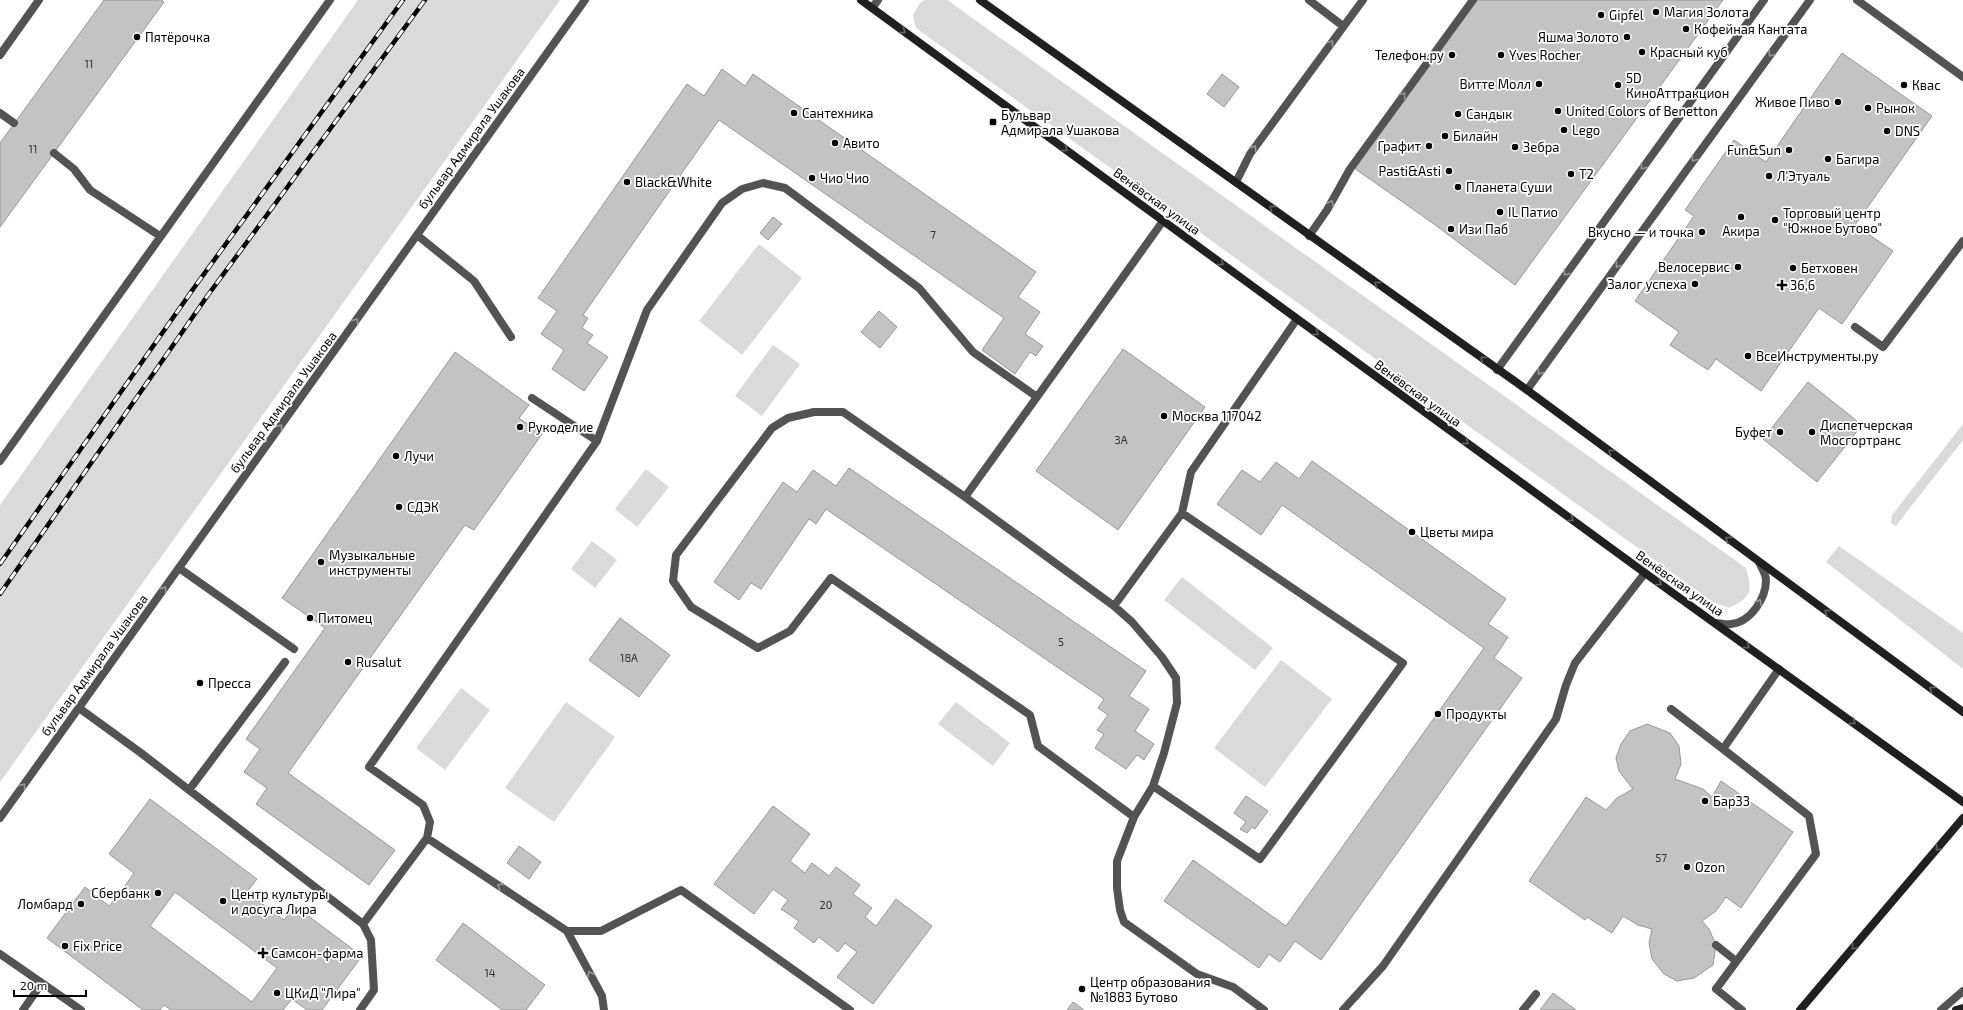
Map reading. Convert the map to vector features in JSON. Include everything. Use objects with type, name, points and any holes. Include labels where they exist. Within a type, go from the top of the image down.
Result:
[{"type":"main road","name":"Венёвская улица","points":[[861,0],[1645,573],[1963,802]]},
{"type":"main road","points":[[980,0],[1527,390],[1963,712]]},
{"type":"main road","points":[[1800,1010],[1963,818]]},
{"type":"main road","points":[[1956,1010],[1963,1008]]},
{"type":"street","points":[[0,55],[39,0]]},
{"type":"street","points":[[0,461],[330,0]]},
{"type":"street","name":"бульвар Адмирала Ушакова","points":[[0,818],[585,0]]},
{"type":"street","points":[[872,8],[878,0]]},
{"type":"street","points":[[1309,0],[1343,26]]},
{"type":"street","points":[[1236,182],[1250,154],[1363,0]]},
{"type":"street","points":[[1310,236],[1327,210],[1350,169],[1473,0]]},
{"type":"street","points":[[1497,370],[1764,0]]},
{"type":"street","points":[[1527,390],[1810,0]]},
{"type":"street","points":[[1857,0],[1963,78]]},
{"type":"street","points":[[0,113],[14,123]]},
{"type":"street","points":[[54,153],[74,169],[90,190],[160,236]]},
{"type":"street","points":[[363,924],[431,841],[430,822],[423,805],[369,767],[597,441],[647,310],[722,203],[742,189],[763,183],[785,188],[919,288],[973,352],[1037,397]]},
{"type":"street","points":[[965,497],[1163,221]]},
{"type":"street","points":[[417,235],[474,281],[511,337]]},
{"type":"street","points":[[1856,327],[1883,347],[1963,241]]},
{"type":"street","points":[[1114,606],[1182,513],[1191,472],[1297,319]]},
{"type":"street","points":[[532,398],[597,441]]},
{"type":"street","points":[[1134,817],[1038,746],[1030,715],[831,578],[790,630],[758,648],[691,607],[672,581],[676,555],[772,428],[788,418],[814,412],[843,412],[965,497],[1114,606],[1132,622],[1162,657],[1176,678],[1177,703],[1164,753],[1153,786],[1134,817],[1117,861],[1117,888],[1120,910],[1124,922],[1197,974],[1233,987],[1264,1010]]},
{"type":"street","points":[[1153,786],[1260,859],[1403,664],[1182,513]]},
{"type":"street","points":[[1716,623],[1732,624],[1745,618],[1758,606],[1765,591],[1766,578],[1759,562]]},
{"type":"street","points":[[179,568],[294,649]]},
{"type":"street","points":[[1343,1010],[1383,966],[1556,719],[1566,685],[1575,663],[1645,573]]},
{"type":"street","points":[[189,790],[285,662]]},
{"type":"street","points":[[1723,749],[1779,669]]},
{"type":"street","points":[[79,708],[189,790],[363,924],[371,940],[374,990],[360,1010]]},
{"type":"street","points":[[1671,708],[1809,816],[1816,854],[1716,989],[1742,1010]]},
{"type":"street","points":[[431,841],[567,931],[602,996],[604,1010]]},
{"type":"street","points":[[567,931],[600,931],[681,890],[850,1010]]},
{"type":"street","points":[[1716,945],[1736,961]]},
{"type":"street","points":[[0,954],[81,1010]]},
{"type":"street","points":[[23,1010],[42,983]]},
{"type":"street","points":[[1941,1010],[1963,991]]},
{"type":"street","points":[[1524,1010],[1536,994]]},
{"type":"shaded area","points":[[358,0],[560,0],[0,782],[0,505]]},
{"type":"shaded area","points":[[925,0],[947,0],[1746,568],[1750,588],[1746,597],[1729,608],[1713,602],[916,28],[913,15],[920,3]]},
{"type":"shaded area","points":[[759,244],[802,278],[742,355],[699,321]]},
{"type":"shaded area","points":[[773,345],[800,364],[762,416],[735,396]]},
{"type":"shaded area","points":[[1963,424],[1963,440],[1896,526],[1891,523],[1892,515]]},
{"type":"shaded area","points":[[646,469],[669,487],[637,527],[615,509]]},
{"type":"shaded area","points":[[592,541],[617,560],[595,588],[571,569]]},
{"type":"shaded area","points":[[1839,546],[1963,633],[1963,669],[1826,562]]},
{"type":"shaded area","points":[[1182,577],[1273,648],[1255,670],[1164,600]]},
{"type":"shaded area","points":[[1281,660],[1332,699],[1265,787],[1214,748]]},
{"type":"shaded area","points":[[461,688],[490,710],[445,770],[416,748]]},
{"type":"shaded area","points":[[566,702],[615,737],[554,822],[505,788]]},
{"type":"shaded area","points":[[956,702],[1010,743],[993,766],[938,724]]},
{"type":"building","points":[[104,0],[161,0],[164,2],[0,227],[0,143]]},
{"type":"building","name":"Витте Молл","points":[[1477,0],[1723,0],[1515,285],[1434,224],[1354,168]]},
{"type":"building","name":"Торговый центр \"Южное Бутово\"","points":[[1842,53],[1932,116],[1855,225],[1893,251],[1842,324],[1819,308],[1761,391],[1716,359],[1708,370],[1670,345],[1679,332],[1635,301],[1694,216],[1685,210],[1734,140],[1766,162]]},
{"type":"building","points":[[722,69],[745,86],[753,74],[1036,272],[1018,297],[1040,312],[1025,334],[1043,346],[1036,356],[1030,352],[1015,374],[982,350],[1004,318],[719,120],[583,315],[588,318],[582,328],[593,335],[587,343],[608,357],[584,391],[552,369],[564,350],[541,334],[557,311],[538,298],[687,84],[704,96]]},
{"type":"building","points":[[1222,74],[1239,87],[1224,107],[1207,94]]},
{"type":"building","points":[[773,217],[782,224],[768,240],[760,233]]},
{"type":"building","points":[[879,311],[897,327],[880,348],[861,332]]},
{"type":"building","points":[[1123,349],[1205,407],[1118,530],[1036,471]]},
{"type":"building","points":[[455,352],[529,405],[519,418],[542,434],[474,530],[465,525],[288,773],[395,850],[369,885],[256,804],[267,788],[244,772],[260,749],[246,739],[325,628],[282,598]]},
{"type":"building","name":"Диспетчерская Мосгортранс","points":[[1808,382],[1862,425],[1817,482],[1763,439]]},
{"type":"building","points":[[1312,461],[1506,599],[1488,624],[1508,637],[1494,658],[1522,678],[1321,960],[1295,941],[1280,962],[1269,954],[1259,968],[1164,901],[1193,860],[1286,926],[1484,648],[1282,505],[1261,535],[1217,504],[1242,470],[1260,482],[1276,462],[1299,479]]},
{"type":"building","points":[[849,468],[1146,671],[1129,696],[1149,709],[1135,731],[1154,744],[1144,760],[1137,755],[1126,769],[1095,748],[1104,734],[1097,730],[1108,715],[1098,708],[1104,699],[826,509],[816,524],[809,519],[761,589],[751,583],[739,600],[714,582],[783,482],[797,492],[813,470],[836,486]]},
{"type":"building","points":[[620,618],[670,655],[639,697],[589,660]]},
{"type":"building","points":[[1647,724],[1670,733],[1679,746],[1681,764],[1675,779],[1703,789],[1712,797],[1721,781],[1793,832],[1741,908],[1726,897],[1716,911],[1702,921],[1709,929],[1716,945],[1713,965],[1694,978],[1677,981],[1664,974],[1652,959],[1649,943],[1652,929],[1638,925],[1623,916],[1612,933],[1587,917],[1585,920],[1529,881],[1586,797],[1606,810],[1617,798],[1633,789],[1619,771],[1616,758],[1621,744],[1630,731]]},
{"type":"building","points":[[1246,796],[1268,811],[1255,829],[1252,827],[1247,833],[1240,829],[1246,822],[1234,813]]},
{"type":"building","name":"Центр культуры и досуга Лира","points":[[150,799],[257,879],[247,892],[284,920],[295,906],[362,956],[322,1010],[307,1010],[292,999],[283,1010],[171,1010],[164,1005],[160,1010],[143,1010],[47,938],[85,887],[109,906],[120,893],[134,873],[109,854]],"holes":[[[175,892],[277,968],[252,1002],[150,926]]]},
{"type":"building","points":[[773,806],[810,834],[790,861],[805,873],[812,863],[829,876],[836,867],[860,885],[853,894],[872,908],[865,917],[876,926],[896,899],[932,926],[873,1004],[837,977],[857,952],[845,943],[838,952],[819,937],[814,943],[794,928],[799,921],[781,909],[788,900],[773,889],[754,914],[714,884]]},
{"type":"building","points":[[519,846],[541,862],[529,879],[507,863]]},
{"type":"building","points":[[463,923],[545,985],[526,1010],[502,1010],[436,960]]},
{"type":"building","points":[[1553,993],[1576,1010],[1540,1010]]},
{"type":"building","points":[[1073,1002],[1084,1010],[1067,1010]]},
{"type":"railway","points":[[0,564],[196,285],[403,0]]},
{"type":"railway","points":[[0,594],[208,295],[425,0]]},
{"type":"place","name":"Магия Золота","points":[[1656,12]]},
{"type":"place","name":"Gipfel","points":[[1601,15]]},
{"type":"place","name":"Кофейная Кантата","points":[[1686,29]]},
{"type":"place","name":"Пятёрочка","points":[[137,37]]},
{"type":"place","name":"Яшма Золото","points":[[1627,37]]},
{"type":"place","name":"Красный куб","points":[[1642,52]]},
{"type":"place","name":"Телефон.ру","points":[[1452,55]]},
{"type":"place","name":"Yves Rocher","points":[[1501,55]]},
{"type":"place","name":"Витте Молл","points":[[1539,84]]},
{"type":"place","name":"5D КиноАттракцион","points":[[1618,85]]},
{"type":"place","name":"Квас","points":[[1904,85]]},
{"type":"place","name":"Живое Пиво","points":[[1838,102]]},
{"type":"place","name":"Рынок","points":[[1868,108]]},
{"type":"place","name":"United Colors of Benetton","points":[[1558,111]]},
{"type":"place","name":"Сантехника","points":[[794,113]]},
{"type":"place","name":"Сандык","points":[[1458,114]]},
{"type":"place","name":"Бульвар Адмирала Ушакова","points":[[993,122]]},
{"type":"place","name":"Lego","points":[[1564,130]]},
{"type":"place","name":"DNS","points":[[1887,131]]},
{"type":"place","name":"Билайн","points":[[1445,136]]},
{"type":"place","name":"Авито","points":[[835,143]]},
{"type":"place","name":"Графит","points":[[1429,146]]},
{"type":"place","name":"Зебра","points":[[1515,147]]},
{"type":"place","name":"Fun&Sun","points":[[1789,150]]},
{"type":"place","name":"Багира","points":[[1828,159]]},
{"type":"place","name":"Pasti&Asti","points":[[1449,171]]},
{"type":"place","name":"T2","points":[[1571,174]]},
{"type":"place","name":"Л'Этуаль","points":[[1769,176]]},
{"type":"place","name":"Чио Чио","points":[[812,178]]},
{"type":"place","name":"Black&White","points":[[627,182]]},
{"type":"place","name":"Планета Суши","points":[[1458,187]]},
{"type":"place","name":"IL Патио","points":[[1500,212]]},
{"type":"place","name":"Акира","points":[[1741,217]]},
{"type":"place","name":"Торговый центр \"Южное Бутово\"","points":[[1775,220]]},
{"type":"place","name":"Изи Паб","points":[[1451,229]]},
{"type":"place","name":"Вкусно — и точка","points":[[1702,232]]},
{"type":"place","name":"Велосервис","points":[[1738,267]]},
{"type":"place","name":"Бетховен","points":[[1793,268]]},
{"type":"place","name":"Залог успеха","points":[[1695,284]]},
{"type":"place","name":"36,6","points":[[1782,285]]},
{"type":"place","name":"ВсеИнструменты.ру","points":[[1748,356]]},
{"type":"place","name":"Москва 117042","points":[[1164,416]]},
{"type":"place","name":"Рукоделие","points":[[520,427]]},
{"type":"place","name":"Буфет","points":[[1780,432]]},
{"type":"place","name":"Диспетчерская Мосгортранс","points":[[1812,432]]},
{"type":"place","name":"Лучи","points":[[396,456]]},
{"type":"place","name":"СДЭК","points":[[399,507]]},
{"type":"place","name":"Цветы мира","points":[[1412,532]]},
{"type":"place","name":"Музыкальные инструменты","points":[[321,562]]},
{"type":"place","name":"Питомец","points":[[310,618]]},
{"type":"place","name":"Rusalut","points":[[348,662]]},
{"type":"place","name":"Пресса","points":[[200,683]]},
{"type":"place","name":"Продукты","points":[[1438,714]]},
{"type":"place","name":"Бар33","points":[[1705,801]]},
{"type":"place","name":"Ozon","points":[[1687,867]]},
{"type":"place","name":"Сбербанк","points":[[158,893]]},
{"type":"place","name":"Центр культуры и досуга Лира","points":[[223,901]]},
{"type":"place","name":"Ломбард","points":[[81,904]]},
{"type":"place","name":"Fix Price","points":[[65,946]]},
{"type":"place","name":"Самсон-фарма","points":[[263,953]]},
{"type":"place","name":"Центр образования №1883 Бутово","points":[[1082,989]]},
{"type":"place","name":"ЦКиД \"Лира\"","points":[[277,993]]}]
